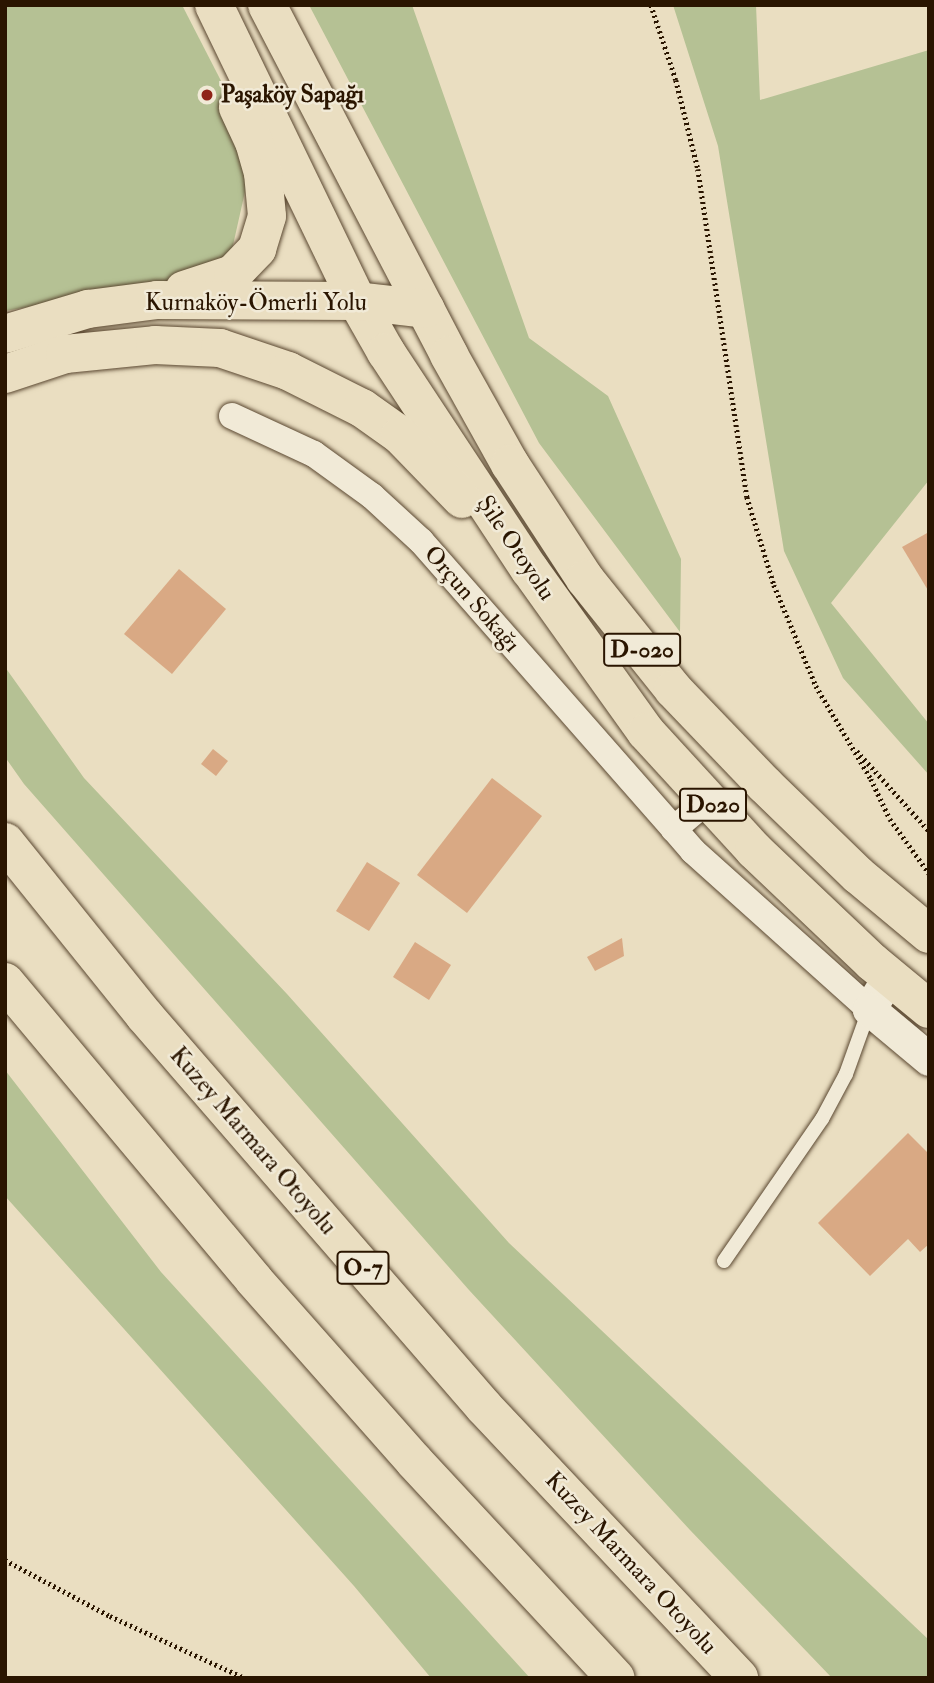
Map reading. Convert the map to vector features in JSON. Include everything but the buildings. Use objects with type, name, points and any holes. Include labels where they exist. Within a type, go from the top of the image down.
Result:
[{"type":"highway","points":[[157,300],[233,274],[257,249],[267,216],[263,173],[254,142],[189,5]]},
{"type":"highway","name":"Şile Otoyolu","points":[[215,5],[357,301],[386,352],[530,570],[646,732],[754,850],[889,976],[929,1009]]},
{"type":"highway","name":"Şile Otoyolu","points":[[267,5],[510,464],[585,579],[665,678],[764,784],[858,875],[929,934]]},
{"type":"highway","name":"Kurnaköy-Ömerli Yolu","points":[[5,334],[88,309],[157,300],[357,301],[426,309]]},
{"type":"highway","points":[[5,374],[65,354],[155,345],[220,348],[288,371],[362,408],[400,435],[530,570]]},
{"type":"highway","name":"Kuzey Marmara Otoyolu","points":[[5,842],[144,1015],[476,1397],[738,1678]]},
{"type":"highway","points":[[5,982],[254,1280],[414,1461],[616,1678]]},
{"type":"street","name":"Orçun Sokağı","points":[[232,416],[314,454],[372,496],[421,541],[693,851],[869,1009],[929,1059]]},
{"type":"street","points":[[674,829],[708,800]]},
{"type":"street","points":[[869,1009],[889,976]]},
{"type":"lane","points":[[724,1261],[822,1119],[846,1074],[869,1009]]},
{"type":"path","points":[[651,5],[676,80],[698,169],[747,497],[774,585],[816,686],[890,820],[929,873]]},
{"type":"path","points":[[848,740],[929,831]]},
{"type":"path","points":[[5,1560],[110,1616],[245,1678]]},
{"type":"green space","points":[[5,5],[182,5],[255,147],[227,272],[5,311]]},
{"type":"green space","points":[[309,5],[412,5],[529,338],[608,396],[681,559],[680,632],[539,443]]},
{"type":"green space","points":[[673,5],[756,5],[760,100],[929,50],[929,480],[831,603],[929,724],[929,775],[843,678],[784,551],[718,146]]},
{"type":"green space","points":[[5,667],[84,778],[287,994],[509,1243],[929,1640],[929,1678],[832,1678],[690,1530],[469,1290],[24,784],[5,757]]},
{"type":"green space","points":[[5,1070],[161,1272],[530,1678],[431,1678],[354,1586],[5,1196]]},
{"type":"place","name":"Paşaköy Sapağı","points":[[207,95]]}]
